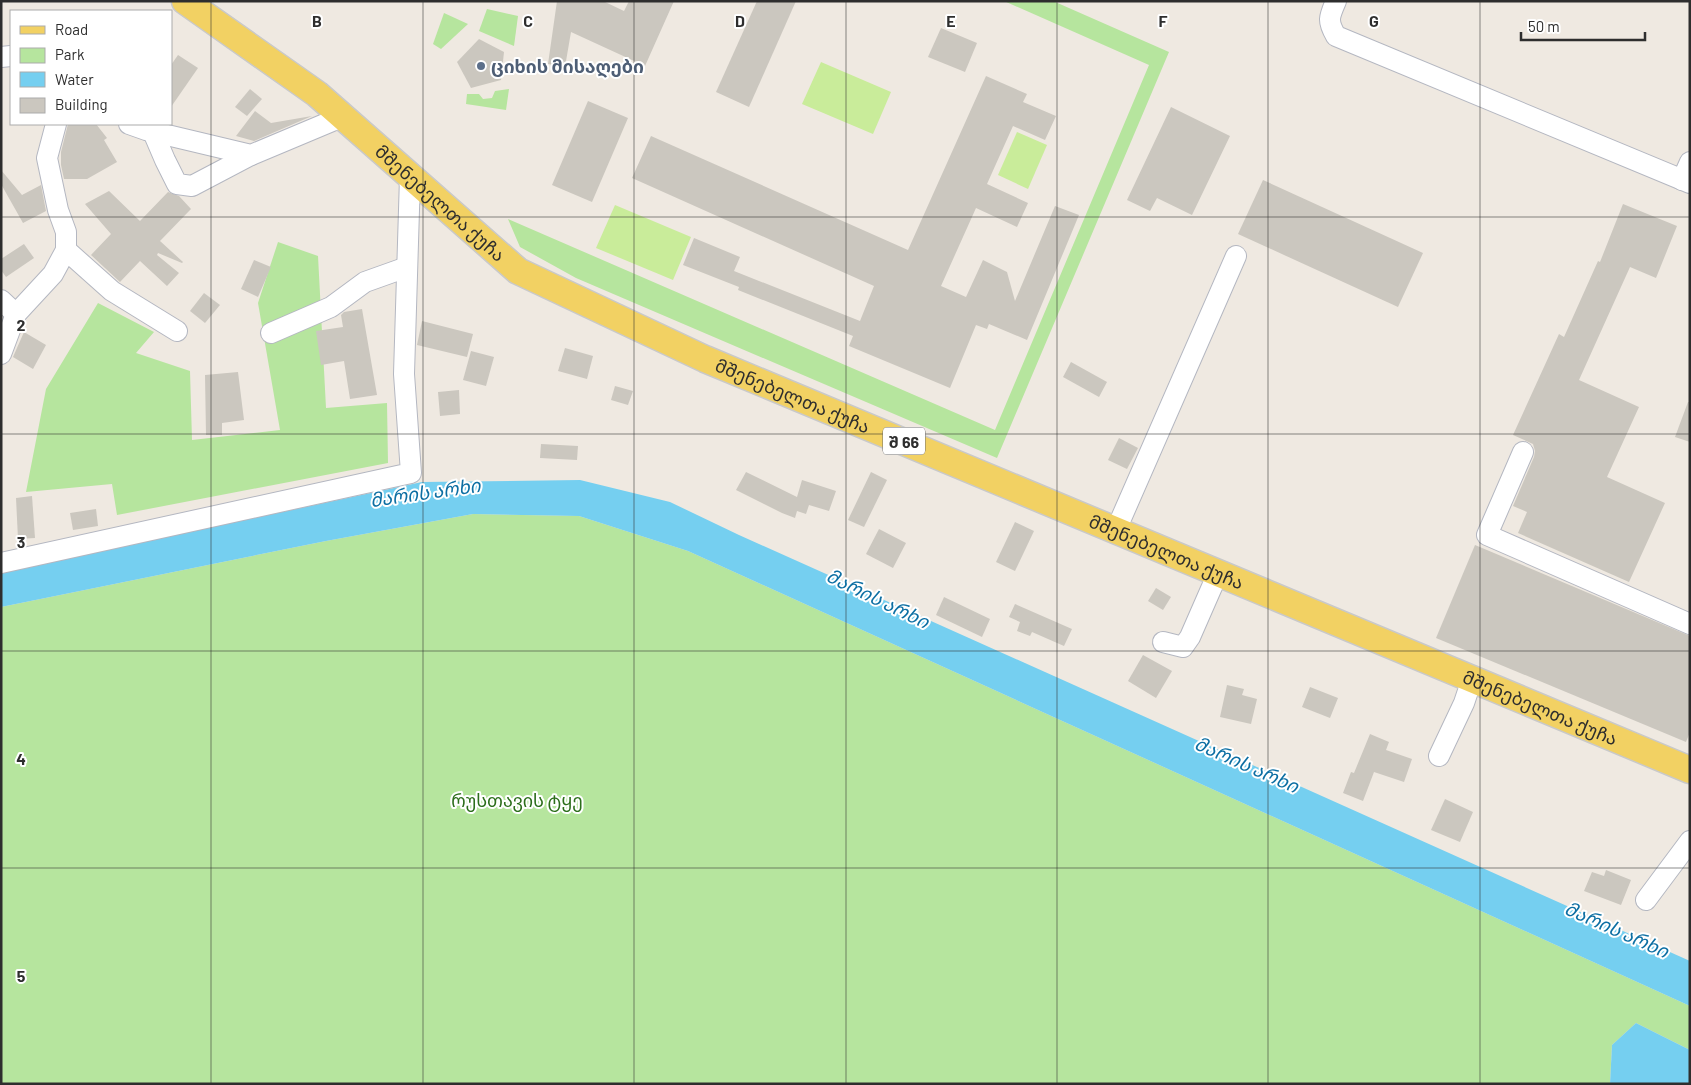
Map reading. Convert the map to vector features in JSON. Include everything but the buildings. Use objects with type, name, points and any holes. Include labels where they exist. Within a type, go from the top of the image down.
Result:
[{"type":"main road","name":"მშენებელთა ქუჩა","points":[[185,1],[317,94],[518,271],[705,359],[1690,770]]},
{"type":"street","points":[[1336,1],[1331,13],[1330,25],[1336,36],[1687,175]]},
{"type":"street","points":[[153,132],[177,184],[192,186],[251,155],[344,116]]},
{"type":"street","points":[[1,354],[16,314],[53,274],[66,250],[66,232],[58,210],[47,158],[56,125]]},
{"type":"street","points":[[132,125],[153,132],[251,155]]},
{"type":"street","points":[[1,563],[411,474],[404,374],[410,177]]},
{"type":"street","points":[[66,250],[112,291],[177,331]]},
{"type":"street","points":[[1116,530],[1236,256]]},
{"type":"street","points":[[271,333],[331,307],[364,282],[407,267]]},
{"type":"street","points":[[1,300],[16,314]]},
{"type":"street","points":[[1523,452],[1487,535],[1690,624]]},
{"type":"street","points":[[1163,642],[1184,647],[1218,573]]},
{"type":"street","points":[[1439,756],[1464,703],[1472,679]]},
{"type":"street","points":[[1646,900],[1690,841]]},
{"type":"green space","points":[[1004,1],[1053,1],[1169,52],[997,458],[576,278],[520,247],[508,219],[995,430],[1149,65]]},
{"type":"green space","points":[[487,9],[518,16],[514,46],[479,31]]},
{"type":"green space","points":[[444,13],[468,24],[441,49],[433,44]]},
{"type":"green space","points":[[821,62],[891,92],[873,134],[802,104]]},
{"type":"green space","points":[[509,89],[506,110],[466,104],[467,94],[479,94],[483,99],[492,98],[495,91]]},
{"type":"green space","points":[[1017,132],[1047,145],[1028,189],[998,175]]},
{"type":"green space","points":[[615,205],[691,237],[673,280],[596,248]]},
{"type":"green space","points":[[278,242],[318,256],[326,408],[387,403],[388,463],[117,515],[112,484],[26,492],[46,389],[98,303],[154,332],[136,353],[190,371],[192,440],[280,430],[258,303]]},
{"type":"green space","name":"რუსთავის ტყე","points":[[473,514],[579,516],[688,551],[1690,1006],[1690,1050],[1636,1023],[1612,1045],[1610,1084],[1,1084],[1,607],[326,541]]},
{"type":"water","name":"მარის არხი","points":[[580,480],[670,502],[739,535],[1690,961],[1690,1006],[688,551],[579,516],[473,514],[326,541],[1,607],[1,572],[422,482]]},
{"type":"water","points":[[1636,1023],[1690,1050],[1690,1084],[1610,1084],[1612,1045]]},
{"type":"place","name":"ციხის მისაღები","points":[[481,66]]}]
